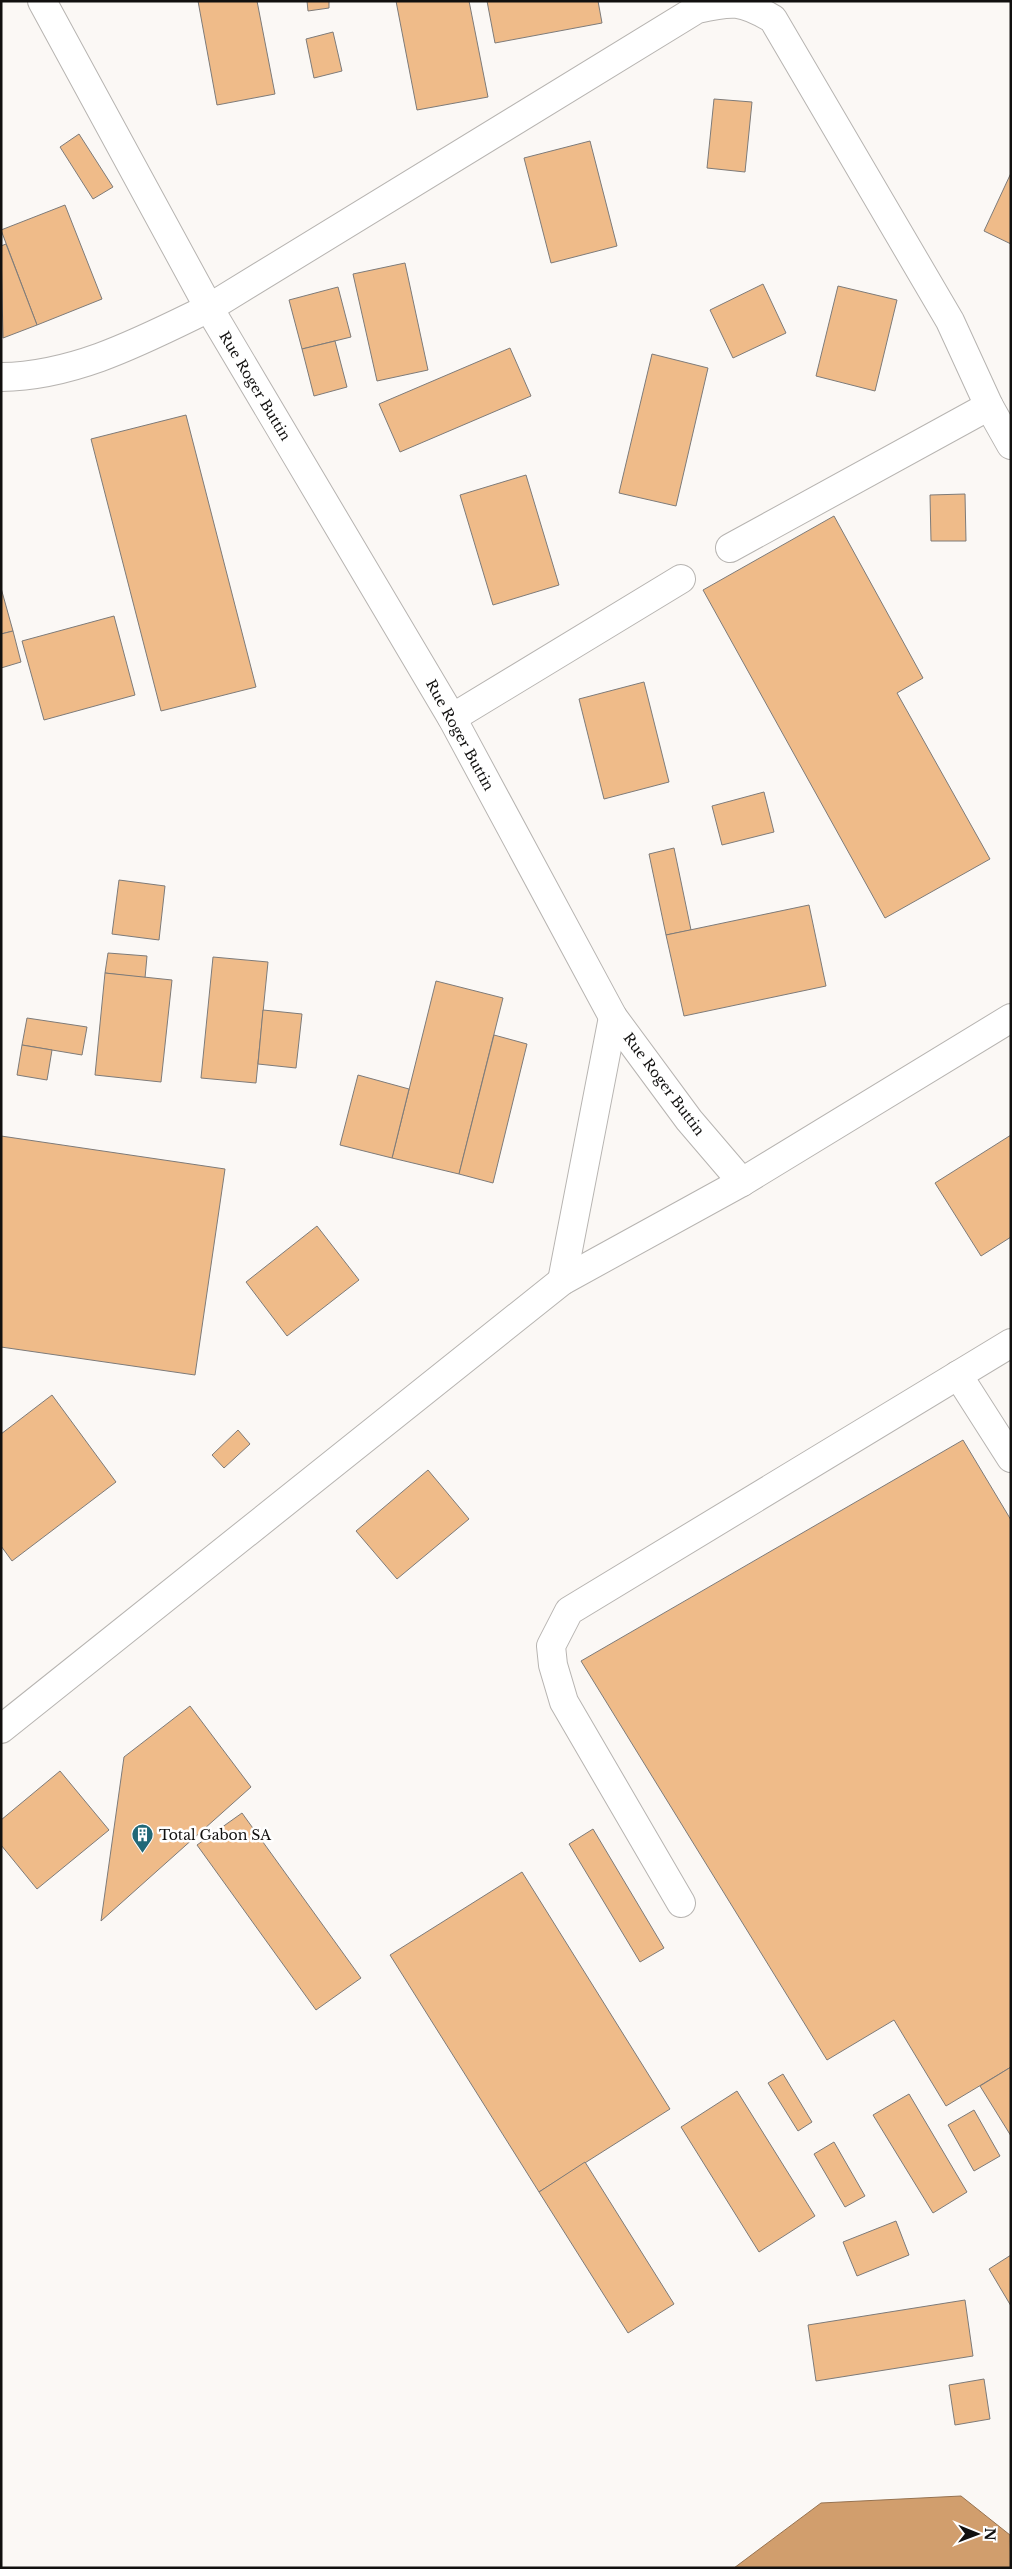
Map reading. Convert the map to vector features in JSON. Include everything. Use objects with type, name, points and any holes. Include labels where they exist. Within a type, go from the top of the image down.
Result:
[{"type":"street","name":"Rue Roger Buttin","points":[[42,1],[209,308],[452,718],[613,1017],[689,1120],[742,1182]]},
{"type":"street","points":[[1,377],[18,377],[80,365],[132,346],[209,308],[697,9],[730,2],[753,7],[774,19],[950,321],[989,406],[1011,445]]},
{"type":"street","points":[[730,548],[989,406]]},
{"type":"street","points":[[452,718],[681,579]]},
{"type":"street","points":[[562,1281],[613,1017]]},
{"type":"street","points":[[1,1729],[562,1281],[742,1182],[1011,1018]]},
{"type":"street","points":[[681,1903],[564,1702],[553,1665],[551,1646],[569,1612],[1011,1343]]},
{"type":"street","points":[[958,1375],[1011,1458]]},
{"type":"shaded area","points":[[961,2496],[1010,2535],[1011,2568],[734,2568],[821,2503]]},
{"type":"building","points":[[198,1],[257,1],[275,94],[217,105]]},
{"type":"building","points":[[307,1],[329,1],[329,8],[308,11]]},
{"type":"building","points":[[396,1],[469,1],[488,97],[417,110]]},
{"type":"building","points":[[487,1],[598,1],[602,23],[495,43]]},
{"type":"building","points":[[333,32],[342,71],[314,78],[306,39]]},
{"type":"building","points":[[714,99],[752,102],[745,172],[707,168]]},
{"type":"building","points":[[79,134],[113,187],[93,199],[60,147]]},
{"type":"building","points":[[590,141],[617,246],[551,263],[524,158]]},
{"type":"building","points":[[1011,173],[1011,244],[984,231]]},
{"type":"building","points":[[65,205],[102,299],[37,325],[1,230]]},
{"type":"building","points":[[6,244],[37,325],[3,338],[1,246]]},
{"type":"building","points":[[405,263],[428,370],[377,381],[353,274]]},
{"type":"building","points":[[763,284],[786,333],[733,358],[710,310]]},
{"type":"building","points":[[838,286],[897,300],[875,391],[816,376]]},
{"type":"building","points":[[338,287],[351,337],[302,349],[289,300]]},
{"type":"building","points":[[335,341],[347,387],[314,396],[302,349]]},
{"type":"building","points":[[510,348],[531,396],[400,452],[379,404]]},
{"type":"building","points":[[652,354],[708,368],[676,506],[619,493]]},
{"type":"building","points":[[186,415],[256,687],[161,711],[91,439]]},
{"type":"building","points":[[526,475],[559,585],[493,605],[460,495]]},
{"type":"building","points":[[965,494],[966,541],[931,541],[930,495]]},
{"type":"building","points":[[834,516],[923,678],[897,693],[990,859],[885,918],[703,590]]},
{"type":"building","points":[[1,588],[13,631],[1,634]]},
{"type":"building","points":[[114,616],[135,695],[44,720],[22,641]]},
{"type":"building","points":[[13,631],[21,662],[1,668],[1,634]]},
{"type":"building","points":[[644,682],[669,782],[604,799],[579,699]]},
{"type":"building","points":[[764,792],[774,832],[722,845],[712,806]]},
{"type":"building","points":[[674,848],[691,930],[666,935],[649,854]]},
{"type":"building","points":[[119,880],[165,886],[159,940],[112,934]]},
{"type":"building","points":[[809,905],[826,986],[684,1016],[666,935]]},
{"type":"building","points":[[108,953],[147,956],[145,978],[105,973]]},
{"type":"building","points":[[213,957],[268,962],[256,1083],[201,1078]]},
{"type":"building","points":[[105,973],[172,980],[161,1082],[95,1075]]},
{"type":"building","points":[[436,981],[503,998],[459,1174],[392,1158]]},
{"type":"building","points":[[263,1010],[302,1014],[296,1068],[258,1064]]},
{"type":"building","points":[[27,1018],[87,1027],[82,1055],[22,1045]]},
{"type":"building","points":[[494,1035],[527,1044],[493,1183],[459,1174]]},
{"type":"building","points":[[22,1045],[52,1050],[47,1080],[17,1075]]},
{"type":"building","points":[[358,1075],[409,1089],[392,1158],[340,1145]]},
{"type":"building","points":[[1011,1135],[1011,1237],[981,1256],[935,1183]]},
{"type":"building","points":[[1,1136],[225,1169],[195,1375],[1,1347]]},
{"type":"building","points":[[317,1226],[359,1280],[287,1336],[246,1282]]},
{"type":"building","points":[[52,1395],[116,1482],[12,1561],[1,1546],[1,1434]]},
{"type":"building","points":[[238,1430],[250,1444],[224,1468],[212,1455]]},
{"type":"building","points":[[963,1440],[1011,1520],[1011,2067],[946,2106],[894,2020],[827,2060],[581,1661]]},
{"type":"building","points":[[428,1470],[469,1519],[397,1579],[356,1531]]},
{"type":"building","name":"Total Gabon SA","points":[[190,1706],[251,1787],[101,1921],[124,1757]]},
{"type":"building","points":[[60,1771],[109,1830],[37,1889],[1,1845],[1,1820]]},
{"type":"building","name":"Total Gabon SA","points":[[242,1813],[361,1978],[316,2010],[197,1845]]},
{"type":"building","points":[[593,1829],[664,1948],[640,1962],[569,1844]]},
{"type":"building","points":[[522,1872],[670,2109],[539,2192],[390,1955]]},
{"type":"building","points":[[1011,2067],[1011,2136],[980,2086]]},
{"type":"building","points":[[783,2074],[812,2122],[798,2131],[768,2083]]},
{"type":"building","points":[[737,2091],[815,2216],[759,2252],[681,2127]]},
{"type":"building","points":[[909,2094],[967,2192],[933,2213],[873,2115]]},
{"type":"building","points":[[974,2110],[1000,2156],[974,2171],[948,2125]]},
{"type":"building","points":[[834,2142],[865,2196],[845,2207],[814,2154]]},
{"type":"building","points":[[585,2162],[674,2304],[628,2333],[539,2192]]},
{"type":"building","points":[[896,2221],[909,2255],[857,2276],[843,2242]]},
{"type":"building","points":[[1011,2255],[1011,2306],[989,2269]]},
{"type":"building","points":[[965,2300],[973,2356],[816,2381],[808,2325]]},
{"type":"building","points":[[984,2379],[990,2419],[955,2425],[949,2385]]},
{"type":"place","name":"Total Gabon SA","points":[[143,1854]]}]
